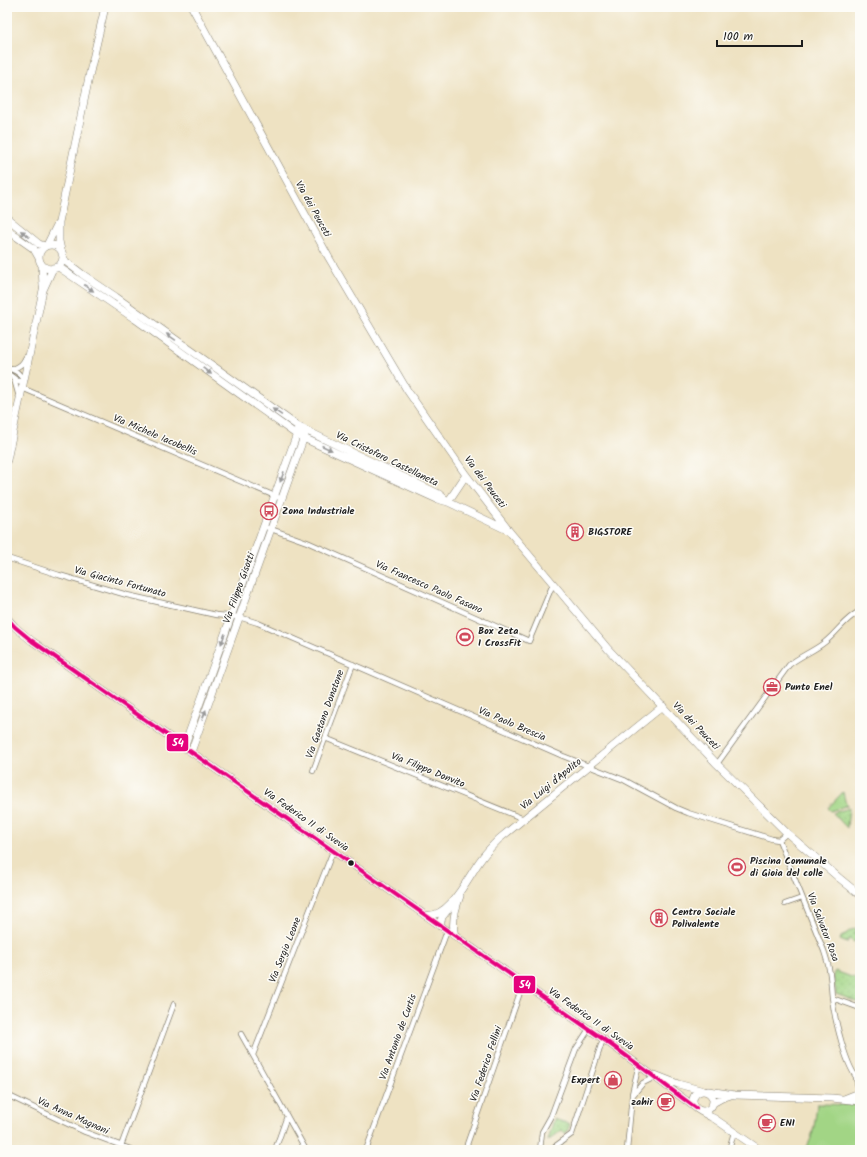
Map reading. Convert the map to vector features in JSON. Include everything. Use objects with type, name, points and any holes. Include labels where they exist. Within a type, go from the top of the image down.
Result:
[{"type":"main road","points":[[7,460],[43,290],[54,268],[61,261],[59,222],[105,7]]},
{"type":"main road","name":"Via dei Peuceti","points":[[192,7],[329,258],[407,390],[466,475],[509,531],[608,650],[718,764],[788,833],[832,873],[860,895]]},
{"type":"main road","points":[[7,218],[39,244],[55,246],[61,252]]},
{"type":"main road","points":[[43,290],[40,261],[41,250],[46,246],[59,222]]},
{"type":"main road","points":[[7,230],[34,249],[45,267],[54,268]]},
{"type":"main road","name":"Via Cristoforo Castellaneta","points":[[61,252],[65,261],[82,274],[299,427],[302,435]]},
{"type":"main road","name":"Via Cristoforo Castellaneta","points":[[54,268],[60,268],[302,435],[439,494],[448,502],[509,531]]},
{"type":"main road","name":"Via Filippo Gisotti","points":[[184,746],[263,526],[278,497],[302,435]]},
{"type":"main road","points":[[448,502],[466,475]]},
{"type":"main road","name":"Via Filippo Gisotti","points":[[191,752],[271,529],[278,497]]},
{"type":"main road","points":[[7,618],[15,627],[32,641]]},
{"type":"main road","points":[[7,626],[32,641]]},
{"type":"main road","name":"Via Federico II di Svevia","points":[[32,641],[639,1064],[710,1118],[715,1119],[756,1149]]},
{"type":"main road","name":"Via Luigi d'Apolito","points":[[424,915],[432,916],[454,905],[475,868],[499,839],[663,706]]},
{"type":"main road","points":[[440,926],[442,917],[454,905]]},
{"type":"main road","points":[[454,905],[453,927],[456,936]]},
{"type":"main road","name":"Via Federico II di Svevia","points":[[647,1070],[678,1084],[706,1091],[735,1095],[844,1099],[860,1095]]},
{"type":"main road","points":[[712,1104],[708,1110],[698,1109],[694,1104],[694,1097],[700,1091],[706,1091],[712,1096],[715,1119]]},
{"type":"main road","name":"Via Federico II di Svevia","points":[[712,1104],[722,1098],[735,1095]]},
{"type":"street","points":[[13,369],[24,363],[30,351]]},
{"type":"street","points":[[7,368],[13,369],[20,374],[23,385]]},
{"type":"street","points":[[7,373],[14,379],[20,400]]},
{"type":"street","name":"Via Michele Iacobellis","points":[[14,379],[23,385],[278,497]]},
{"type":"street","name":"Via Francesco Paolo Fasano","points":[[263,526],[307,542],[529,641],[553,584]]},
{"type":"street","name":"Via Giacinto Fortunato","points":[[7,558],[127,595],[203,612],[239,617]]},
{"type":"street","points":[[718,764],[789,665],[800,656],[826,641],[845,620],[860,611]]},
{"type":"street","name":"Via Paolo Brescia","points":[[239,617],[258,623],[563,756],[624,780],[688,813],[779,840]]},
{"type":"street","name":"Via Gaetano Donatone","points":[[313,771],[353,664]]},
{"type":"street","name":"Via Filippo Donvito","points":[[325,738],[524,819]]},
{"type":"street","points":[[779,840],[788,833]]},
{"type":"street","name":"Via Salvator Rosa","points":[[779,840],[824,951],[829,969],[832,998],[838,1026],[848,1061],[858,1080],[860,1095]]},
{"type":"street","name":"Via Sergio Leone","points":[[253,1055],[333,851]]},
{"type":"street","points":[[785,904],[802,898]]},
{"type":"street","name":"Via Antonio de Curtis","points":[[366,1150],[447,930]]},
{"type":"street","name":"Via Federico Fellini","points":[[465,1150],[523,984]]},
{"type":"street","points":[[832,998],[860,1008]]},
{"type":"street","points":[[121,1146],[174,1004]]},
{"type":"street","points":[[540,1150],[542,1132],[552,1116],[576,1049],[589,1029]]},
{"type":"street","points":[[242,1034],[306,1150]]},
{"type":"street","points":[[550,1150],[572,1134],[603,1039]]},
{"type":"street","points":[[627,1150],[632,1096],[639,1064]]},
{"type":"street","points":[[632,1096],[643,1083],[655,1077]]},
{"type":"street","name":"Via Anna Magnani","points":[[7,1095],[85,1132],[133,1150]]},
{"type":"street","points":[[275,1150],[287,1116]]},
{"type":"street","points":[[729,1150],[734,1132]]},
{"type":"green space","points":[[843,792],[845,801],[848,805],[831,811],[828,808]]},
{"type":"green space","points":[[849,808],[847,827],[847,828],[833,813]]},
{"type":"green space","points":[[858,928],[855,934],[860,938],[860,944],[848,939],[847,943],[840,940],[841,937],[851,930]]},
{"type":"green space","points":[[835,971],[860,980],[860,1003],[836,994],[833,975]]},
{"type":"green space","points":[[817,1104],[860,1105],[860,1150],[805,1150],[812,1134]]},
{"type":"green space","points":[[554,1119],[570,1124],[567,1132],[565,1133],[562,1130],[548,1141]]},
{"type":"transit line","name":"54","points":[[7,618],[15,627],[32,641],[603,1039],[696,1108]]},
{"type":"place","name":"Zona Industriale","points":[[269,511]]},
{"type":"place","name":"BIGSTORE","points":[[575,532]]},
{"type":"place","name":"Box Zeta I CrossFit","points":[[465,637]]},
{"type":"place","name":"Punto Enel","points":[[772,687]]},
{"type":"place","name":"Piscina Comunale di Gioia del colle","points":[[737,867]]},
{"type":"place","name":"Centro Sociale Polivalente","points":[[659,918]]},
{"type":"place","name":"Expert","points":[[613,1080]]},
{"type":"place","name":"zahir","points":[[666,1102]]},
{"type":"place","name":"ENI","points":[[767,1123]]}]
